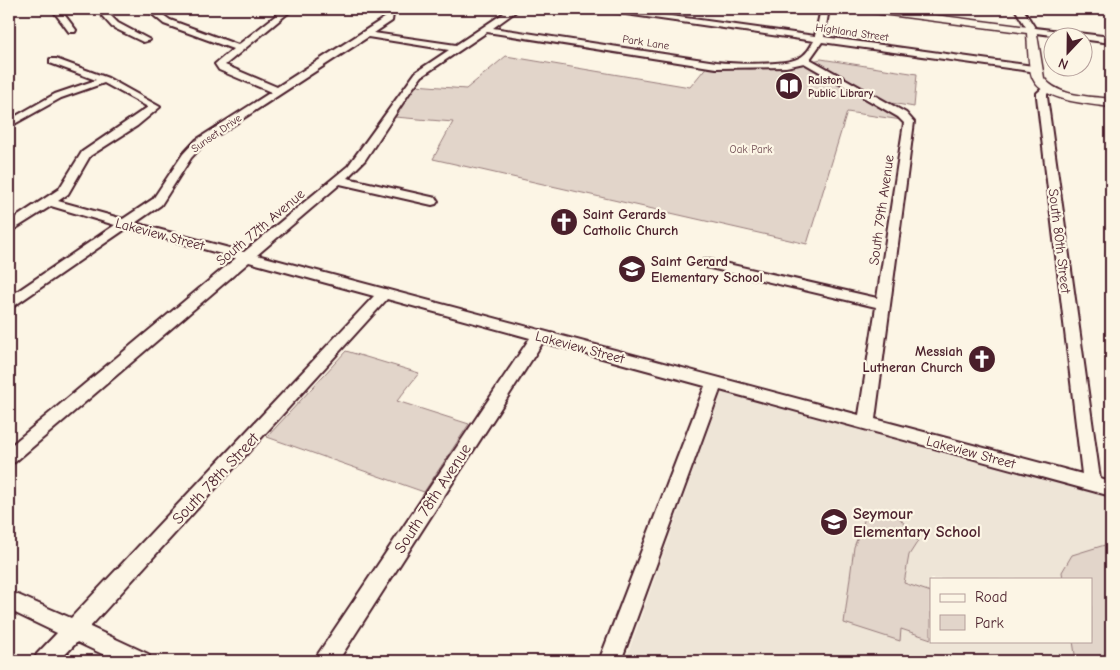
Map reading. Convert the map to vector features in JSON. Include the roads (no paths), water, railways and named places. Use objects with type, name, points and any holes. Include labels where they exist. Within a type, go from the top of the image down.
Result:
[{"type":"main road","points":[[866,9],[1032,30],[1036,69],[1040,82],[1066,96],[1111,103]]},
{"type":"street","points":[[56,9],[72,30]]},
{"type":"street","points":[[100,9],[115,25],[146,40]]},
{"type":"street","points":[[150,9],[167,22],[238,48]]},
{"type":"street","points":[[278,91],[220,66],[238,48],[289,9]]},
{"type":"street","name":"Sunset Drive","points":[[9,304],[150,208],[162,196],[181,162],[194,147],[387,21],[390,16],[380,11],[358,9]]},
{"type":"street","name":"South 77th Avenue","points":[[9,458],[339,180],[361,158],[415,78],[515,9]]},
{"type":"street","name":"Highland Street","points":[[605,9],[616,9],[1036,69]]},
{"type":"street","points":[[804,59],[813,50],[822,35],[825,9]]},
{"type":"street","points":[[1019,9],[1032,30],[1111,40]]},
{"type":"street","name":"Park Lane","points":[[485,29],[730,66],[796,63],[804,59]]},
{"type":"street","points":[[367,34],[456,48]]},
{"type":"street","name":"South 79th Avenue","points":[[804,59],[902,116],[908,122],[866,424]]},
{"type":"street","points":[[9,227],[64,191],[86,154],[133,124],[155,106],[105,80],[53,61]]},
{"type":"street","points":[[9,124],[58,96],[105,80]]},
{"type":"street","name":"South 80th Street","points":[[1048,88],[1042,93],[1042,97],[1092,484]]},
{"type":"street","points":[[339,180],[432,201]]},
{"type":"street","name":"Lakeview Street","points":[[49,202],[539,336],[1111,489]]},
{"type":"street","points":[[706,263],[883,304]]},
{"type":"street","name":"South 78th Street","points":[[45,661],[384,294]]},
{"type":"street","name":"South 78th Avenue","points":[[326,661],[539,336]]},
{"type":"street","points":[[610,661],[714,383]]},
{"type":"street","points":[[9,600],[140,661]]},
{"type":"place","name":"Ralston Public Library","points":[[789,86]]},
{"type":"place","name":"Saint Gerards Catholic Church","points":[[564,222]]},
{"type":"place","name":"Saint Gerard Elementary School","points":[[632,269]]},
{"type":"place","name":"Messiah Lutheran Church","points":[[982,359]]},
{"type":"place","name":"Seymour Elementary School","points":[[834,522]]},
{"type":"park label","name":"Oak Park","points":[[751,149]]}]
